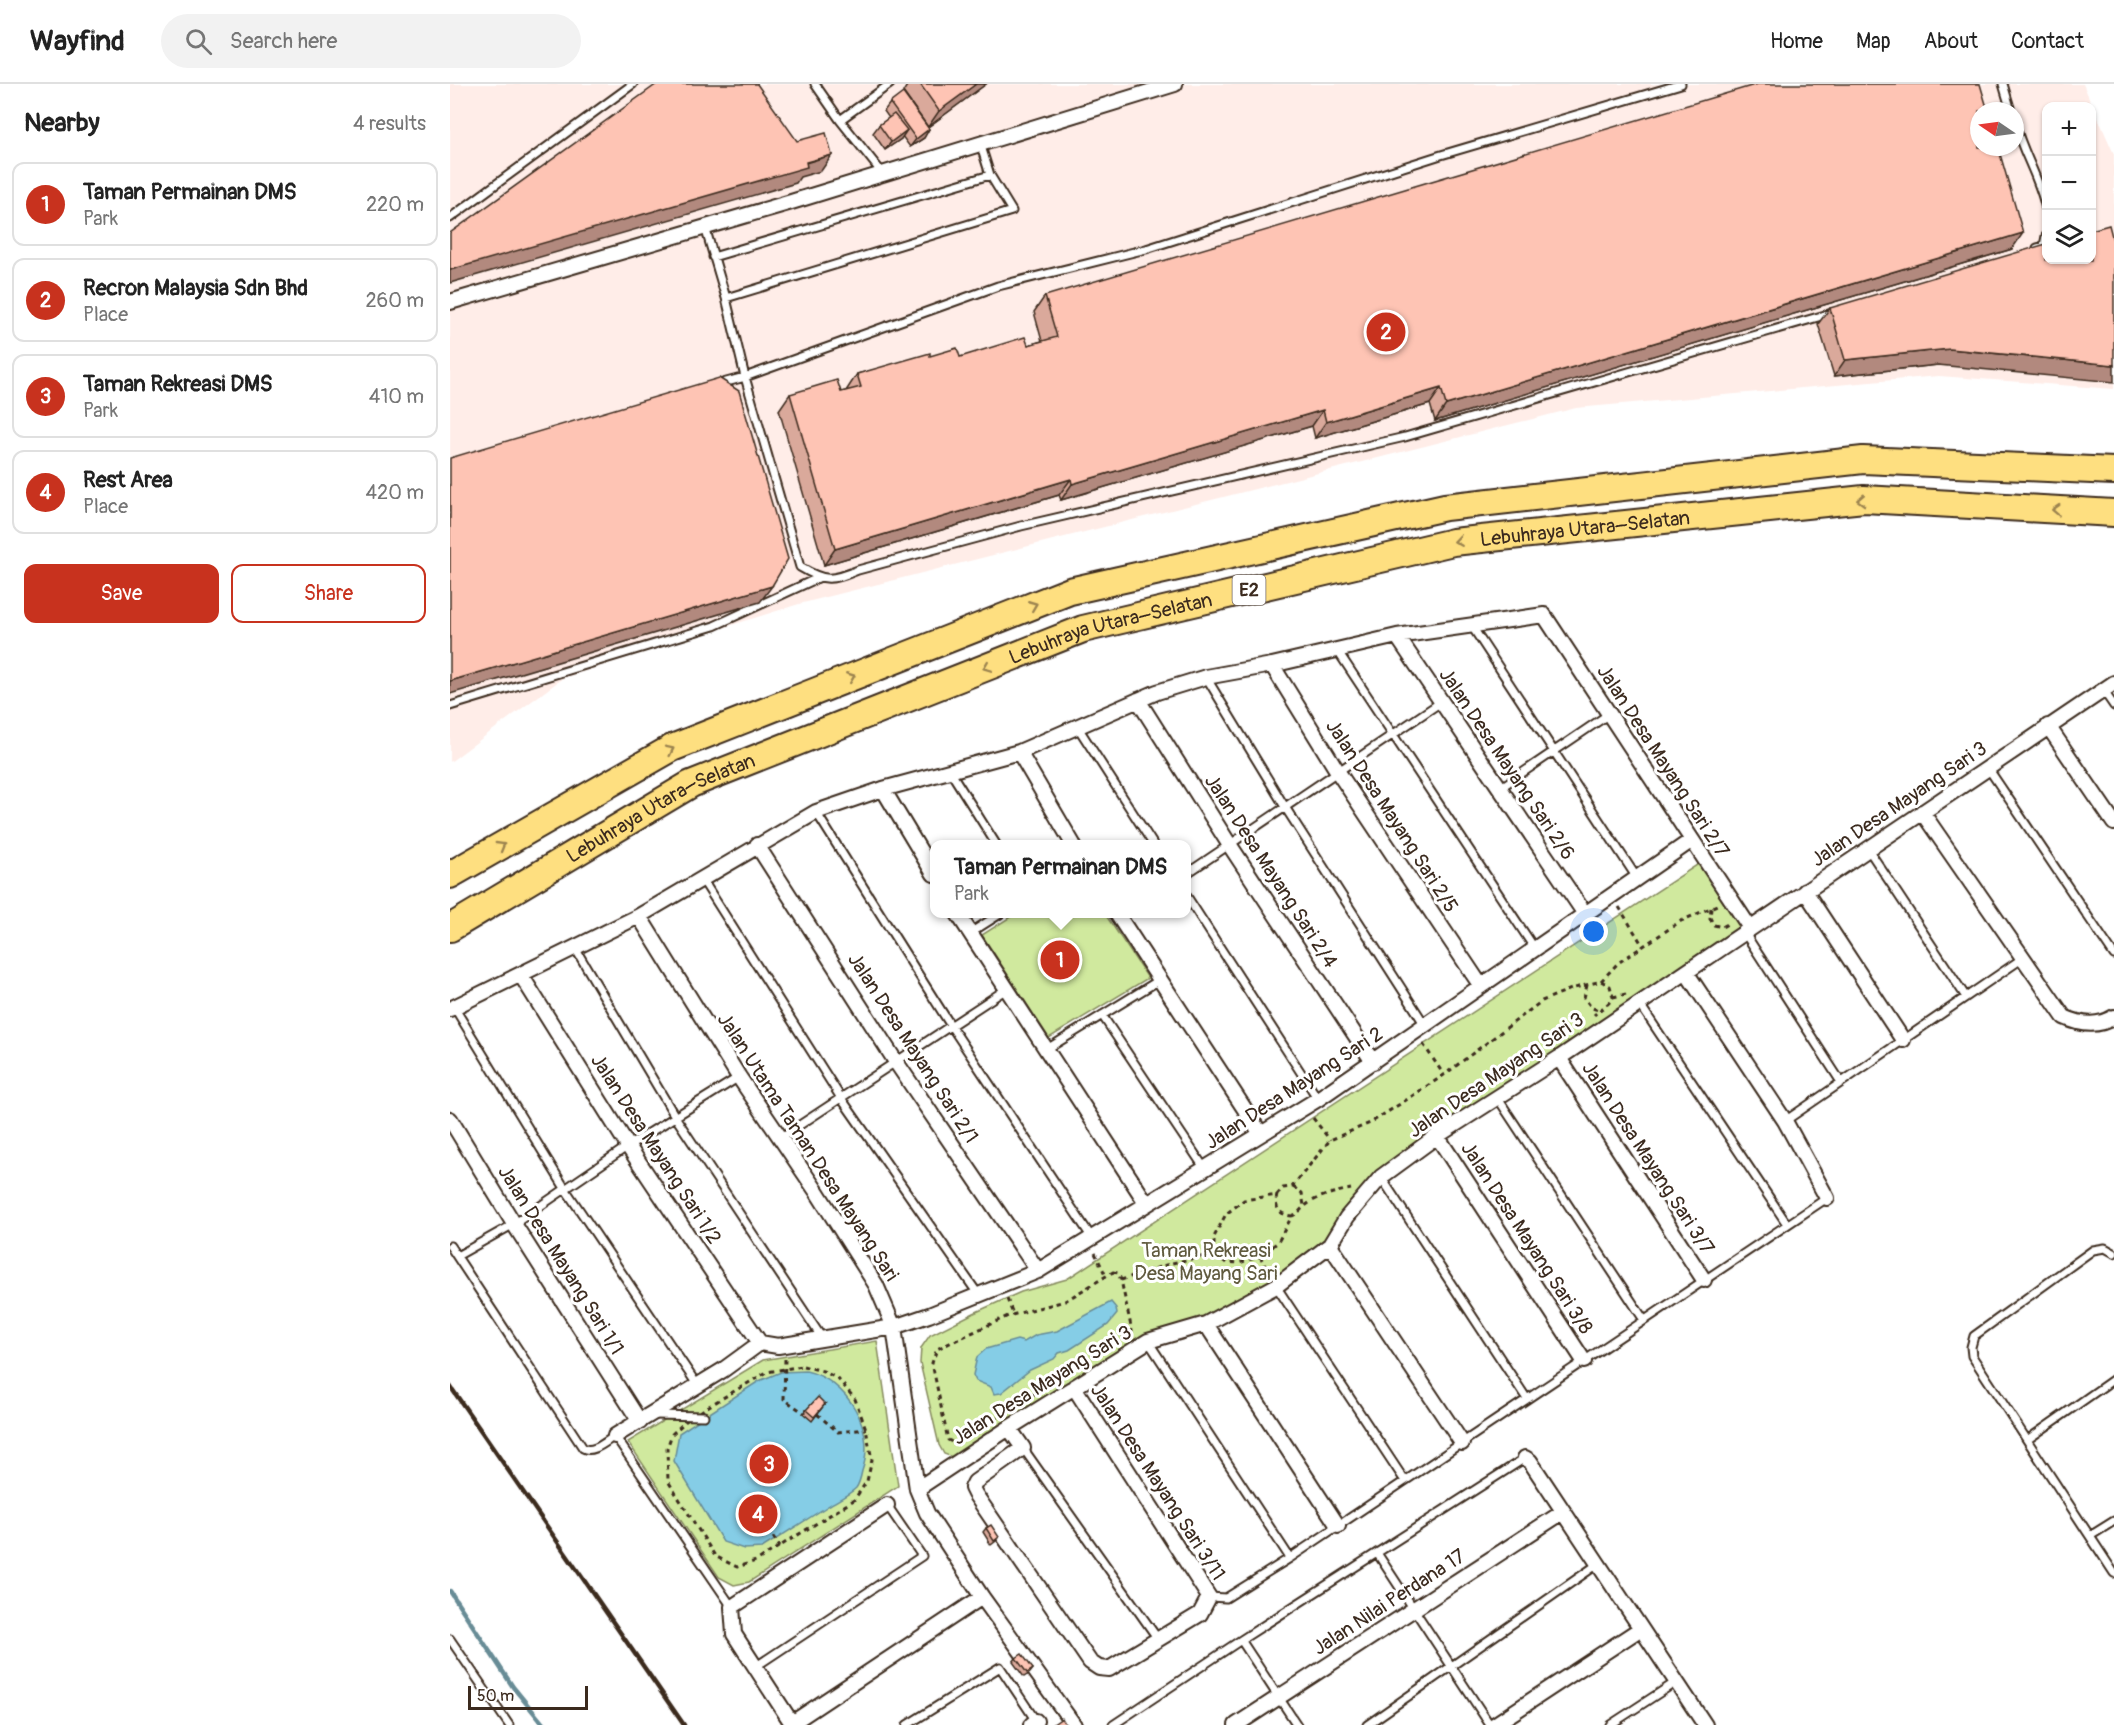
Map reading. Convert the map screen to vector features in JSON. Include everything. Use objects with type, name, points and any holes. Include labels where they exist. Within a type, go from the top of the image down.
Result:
[{"type":"highway","name":"Lebuhraya Utara–Selatan","points":[[450,875],[672,748],[1070,591],[1445,507],[1863,460],[2114,471]]},
{"type":"highway","name":"Lebuhraya Utara–Selatan","points":[[450,928],[690,784],[1083,629],[1453,542],[1863,499],[2114,513]]},
{"type":"street","points":[[450,302],[883,174],[1174,84]]},
{"type":"street","name":"Jalan Desa Mayang Sari 2/7","points":[[1471,625],[1544,615],[1692,840],[1747,930]]},
{"type":"street","points":[[452,1008],[639,916],[816,812],[883,789],[1019,752],[1138,700],[1206,676],[1272,665],[1397,636],[1471,625]]},
{"type":"street","name":"Jalan Desa Mayang Sari 2/6","points":[[1397,636],[1585,914]]},
{"type":"street","name":"Jalan Desa Mayang Sari 2/5","points":[[1272,665],[1338,772],[1481,987]]},
{"type":"street","name":"Jalan Desa Mayang Sari 3","points":[[917,1489],[1148,1341],[1206,1324],[1276,1286],[1329,1245],[1347,1217],[1381,1177],[1437,1136],[1559,1058],[2108,686]]},
{"type":"street","name":"Jalan Desa Mayang Sari 2/4","points":[[1138,700],[1372,1062]]},
{"type":"street","points":[[2049,726],[2114,823]]},
{"type":"street","points":[[1019,752],[1071,840]]},
{"type":"street","points":[[883,789],[930,867]]},
{"type":"street","points":[[1922,812],[2064,1017],[2080,1024],[2105,1023],[2114,1017]]},
{"type":"street","name":"Jalan Desa Mayang Sari 2","points":[[760,1343],[778,1346],[894,1327],[930,1315],[1038,1271],[1318,1099],[1692,840]]},
{"type":"street","name":"Jalan Desa Mayang Sari 2/1","points":[[758,845],[896,1062],[1038,1271]]},
{"type":"street","points":[[1804,891],[1903,1040]]},
{"type":"street","name":"Jalan Utama Taman Desa Mayang Sari","points":[[639,916],[739,1077],[876,1285],[894,1327],[917,1489],[927,1513],[982,1597],[1074,1725]]},
{"type":"street","points":[[961,918],[1147,1204]]},
{"type":"street","points":[[1123,918],[1261,1134]]},
{"type":"street","points":[[1686,972],[1785,1121],[1827,1198]]},
{"type":"street","name":"Jalan Desa Mayang Sari 1/2","points":[[521,975],[628,1146],[760,1343]]},
{"type":"street","name":"Jalan Desa Mayang Sari 3/7","points":[[1559,1058],[1704,1280]]},
{"type":"street","name":"Jalan Desa Mayang Sari 1/1","points":[[450,1119],[513,1224],[645,1418]]},
{"type":"street","name":"Jalan Desa Mayang Sari 3/8","points":[[1437,1136],[1584,1361]]},
{"type":"street","points":[[1329,1245],[1461,1443]]},
{"type":"street","points":[[1206,1324],[1338,1526]]},
{"type":"street","points":[[615,1436],[723,1370],[760,1343]]},
{"type":"street","name":"Jalan Desa Mayang Sari 3/11","points":[[1074,1387],[1209,1597]]},
{"type":"street","points":[[1009,1428],[1023,1448],[975,1482],[972,1488],[1090,1662],[1099,1668],[1109,1669],[1200,1614],[1209,1597]]},
{"type":"street","points":[[1525,1458],[1530,1461],[1705,1725]]},
{"type":"street","points":[[888,1505],[732,1607],[734,1634],[792,1724],[982,1597]]},
{"type":"street","name":"Jalan Nilai Perdana 17","points":[[1236,1725],[1563,1512]]},
{"type":"street","points":[[1492,1725],[1640,1629]]},
{"type":"lane","points":[[450,218],[633,84]]},
{"type":"lane","points":[[815,84],[883,174]]},
{"type":"lane","points":[[840,120],[890,84]]},
{"type":"lane","points":[[711,386],[745,377],[998,286],[1146,249],[1441,155],[1681,84]]},
{"type":"lane","points":[[2003,84],[2008,102]]},
{"type":"lane","points":[[726,298],[1012,211],[990,175],[980,143]]},
{"type":"lane","points":[[2024,151],[2042,189]]},
{"type":"lane","points":[[713,257],[990,175]]},
{"type":"lane","points":[[705,227],[726,298],[745,377],[800,567],[818,578],[832,580],[858,570],[1021,526],[1406,437],[1767,334],[1844,309]]},
{"type":"lane","points":[[2032,249],[2042,246]]},
{"type":"lane","points":[[450,706],[714,626],[818,578]]},
{"type":"lane","points":[[1471,625],[1637,879]]},
{"type":"lane","points":[[1337,650],[1535,949]]},
{"type":"lane","points":[[1206,676],[1420,1029]]},
{"type":"lane","points":[[2108,686],[2114,706]]},
{"type":"lane","points":[[1191,871],[1441,702]]},
{"type":"lane","points":[[1500,788],[1609,714]]},
{"type":"lane","points":[[1077,726],[1150,840]]},
{"type":"lane","points":[[1988,767],[2114,955]]},
{"type":"lane","points":[[950,771],[993,840]]},
{"type":"lane","points":[[816,812],[951,1026],[1090,1239]]},
{"type":"lane","points":[[1868,849],[1966,997]]},
{"type":"lane","points":[[702,879],[841,1098],[978,1294]]},
{"type":"lane","points":[[1191,903],[1318,1099]]},
{"type":"lane","points":[[970,933],[994,918]]},
{"type":"lane","points":[[1747,930],[1841,1082]]},
{"type":"lane","points":[[575,948],[676,1118],[822,1338]]},
{"type":"lane","points":[[1785,1121],[2023,958]]},
{"type":"lane","points":[[1047,1049],[1161,979]]},
{"type":"lane","points":[[780,1138],[1008,988]]},
{"type":"lane","points":[[1639,1003],[1787,1224]]},
{"type":"lane","points":[[452,1008],[566,1190],[698,1386]]},
{"type":"lane","points":[[1102,1015],[1205,1168]]},
{"type":"lane","points":[[457,1257],[513,1224],[628,1146],[739,1077]]},
{"type":"lane","points":[[1497,1096],[1644,1320]]},
{"type":"lane","points":[[1381,1177],[1527,1399]]},
{"type":"lane","points":[[1209,1597],[1226,1598],[1290,1558],[1827,1198]]},
{"type":"lane","points":[[450,1246],[582,1448],[591,1450],[615,1436],[732,1607]]},
{"type":"lane","points":[[2114,1253],[2105,1248],[2093,1250],[1974,1336],[1971,1347],[1972,1356],[2114,1573]]},
{"type":"lane","points":[[1276,1286],[1405,1481]]},
{"type":"lane","points":[[1148,1341],[1290,1558]]},
{"type":"lane","points":[[2027,1440],[2114,1379]]},
{"type":"lane","points":[[645,1418],[704,1416]]},
{"type":"lane","points":[[1023,1448],[1158,1639]]},
{"type":"lane","points":[[1113,1725],[1240,1640],[1525,1458]]},
{"type":"lane","points":[[755,1667],[922,1556],[888,1505]]},
{"type":"lane","points":[[2090,1536],[2114,1521]]},
{"type":"lane","points":[[1377,1553],[1492,1725]]},
{"type":"lane","points":[[1367,1725],[1598,1564]]},
{"type":"lane","points":[[450,1639],[509,1725]]},
{"type":"lane","points":[[1240,1640],[1297,1725]]},
{"type":"lane","points":[[907,1725],[1000,1667],[1033,1723]]},
{"type":"lane","points":[[1610,1725],[1676,1682]]},
{"type":"path","points":[[1612,896],[1643,946]]},
{"type":"path","points":[[1292,1187],[1330,1140],[1370,1123],[1444,1075],[1542,1001],[1571,989],[1601,981],[1618,963],[1681,921],[1720,904]]},
{"type":"path","points":[[1711,908],[1710,918],[1714,925],[1722,927],[1729,923],[1732,914]]},
{"type":"path","points":[[1591,1018],[1599,1010],[1609,1005],[1613,997],[1610,986],[1601,981]]},
{"type":"path","points":[[1588,985],[1584,998],[1587,1004],[1599,1010]]},
{"type":"path","points":[[1420,1029],[1444,1075]]},
{"type":"path","points":[[1305,1107],[1330,1140]]},
{"type":"path","points":[[1304,1206],[1302,1193],[1292,1187],[1283,1188],[1275,1201],[1281,1214],[1292,1216],[1299,1213],[1304,1206],[1329,1194],[1356,1188]]},
{"type":"path","points":[[1214,1254],[1214,1237],[1226,1214],[1244,1200],[1277,1195]]},
{"type":"path","points":[[1121,1280],[1173,1263],[1214,1254],[1225,1262],[1239,1263],[1260,1256],[1278,1242],[1292,1216]]},
{"type":"path","points":[[1090,1239],[1106,1276]]},
{"type":"path","points":[[1260,1256],[1276,1286]]},
{"type":"path","points":[[1113,1272],[1118,1273],[1132,1331],[956,1444],[948,1440],[932,1363],[938,1349],[1008,1316],[1065,1301],[1106,1276],[1113,1272]]},
{"type":"path","points":[[803,1366],[823,1371],[838,1379],[855,1400],[866,1429],[872,1460],[867,1481],[854,1500],[756,1562],[736,1567],[715,1556],[668,1480],[667,1448],[672,1434],[694,1416],[767,1372],[785,1369],[803,1366]]},
{"type":"path","points":[[785,1369],[784,1399],[804,1413]]},
{"type":"path","points":[[817,1414],[838,1432],[866,1429]]},
{"type":"path","points":[[763,1522],[780,1547]]},
{"type":"shaded area","points":[[450,84],[2083,84],[2091,102],[2042,102],[2042,264],[2096,264],[2096,113],[2114,154],[2114,389],[1939,376],[1576,408],[799,604],[563,678],[450,762]]},
{"type":"green space","name":"Taman Rekreasi Desa Mayang Sari","points":[[1706,859],[1755,931],[1389,1172],[1331,1249],[1240,1312],[1222,1323],[1147,1337],[955,1458],[944,1454],[939,1445],[920,1363],[921,1348],[930,1335],[1021,1292],[1067,1279]]},
{"type":"green space","points":[[1009,918],[1108,918],[1148,978],[1049,1038],[982,935]]},
{"type":"green space","points":[[877,1341],[898,1486],[749,1582],[734,1585],[719,1577],[628,1442],[763,1360]]},
{"type":"water","points":[[1111,1302],[1117,1314],[1108,1325],[1069,1350],[1059,1353],[1054,1359],[1030,1370],[1001,1393],[994,1394],[991,1387],[976,1381],[973,1375],[977,1357],[986,1349],[1017,1340],[1024,1342],[1036,1335],[1057,1331]]},
{"type":"water","points":[[806,1371],[821,1376],[846,1396],[862,1424],[866,1455],[858,1484],[850,1493],[762,1548],[744,1549],[723,1542],[674,1461],[679,1433],[759,1381],[781,1372]]},
{"type":"building","points":[[657,84],[757,84],[797,141],[826,133],[832,155],[806,162],[807,167],[450,270],[450,233]]},
{"type":"building","points":[[920,84],[976,84],[939,111]]},
{"type":"building","points":[[1758,84],[1980,84],[1985,102],[1970,102],[1970,156],[2001,156],[2023,233],[1446,405],[1441,388],[1326,422],[1323,410],[1072,484],[1071,479],[835,549],[790,394],[837,380],[841,392],[861,387],[857,374],[930,353],[930,356],[957,348],[960,357],[1025,337],[1028,345],[1057,337],[1045,296]]},
{"type":"building","points":[[903,93],[929,129],[916,139],[890,103]]},
{"type":"building","points":[[894,114],[907,130],[891,142],[879,125]]},
{"type":"building","points":[[2109,225],[2114,244],[2114,365],[1950,349],[1845,360],[1830,308],[2042,245],[2042,264],[2096,264],[2096,229]]},
{"type":"building","points":[[719,378],[739,391],[788,559],[772,586],[450,681],[450,458]]},
{"type":"building","points":[[818,1397],[825,1404],[814,1417],[806,1410]]},
{"type":"building","points":[[761,1500],[771,1514],[760,1521],[750,1507]]},
{"type":"building","points":[[991,1525],[999,1537],[994,1541],[986,1528]]},
{"type":"building","points":[[1022,1654],[1033,1669],[1027,1673],[1016,1658]]},
{"type":"building","points":[[1062,1718],[1066,1725],[1052,1725]]},
{"type":"waterway","points":[[450,1591],[513,1687],[544,1725]]},
{"type":"railway","points":[[450,1386],[684,1725]]},
{"type":"place","name":"Recron Malaysia Sdn Bhd","points":[[1386,332]]},
{"type":"place","name":"Taman Permainan DMS","points":[[1060,960]]},
{"type":"place","name":"Taman Rekreasi DMS","points":[[769,1464]]},
{"type":"place","name":"Rest Area","points":[[758,1514]]}]
